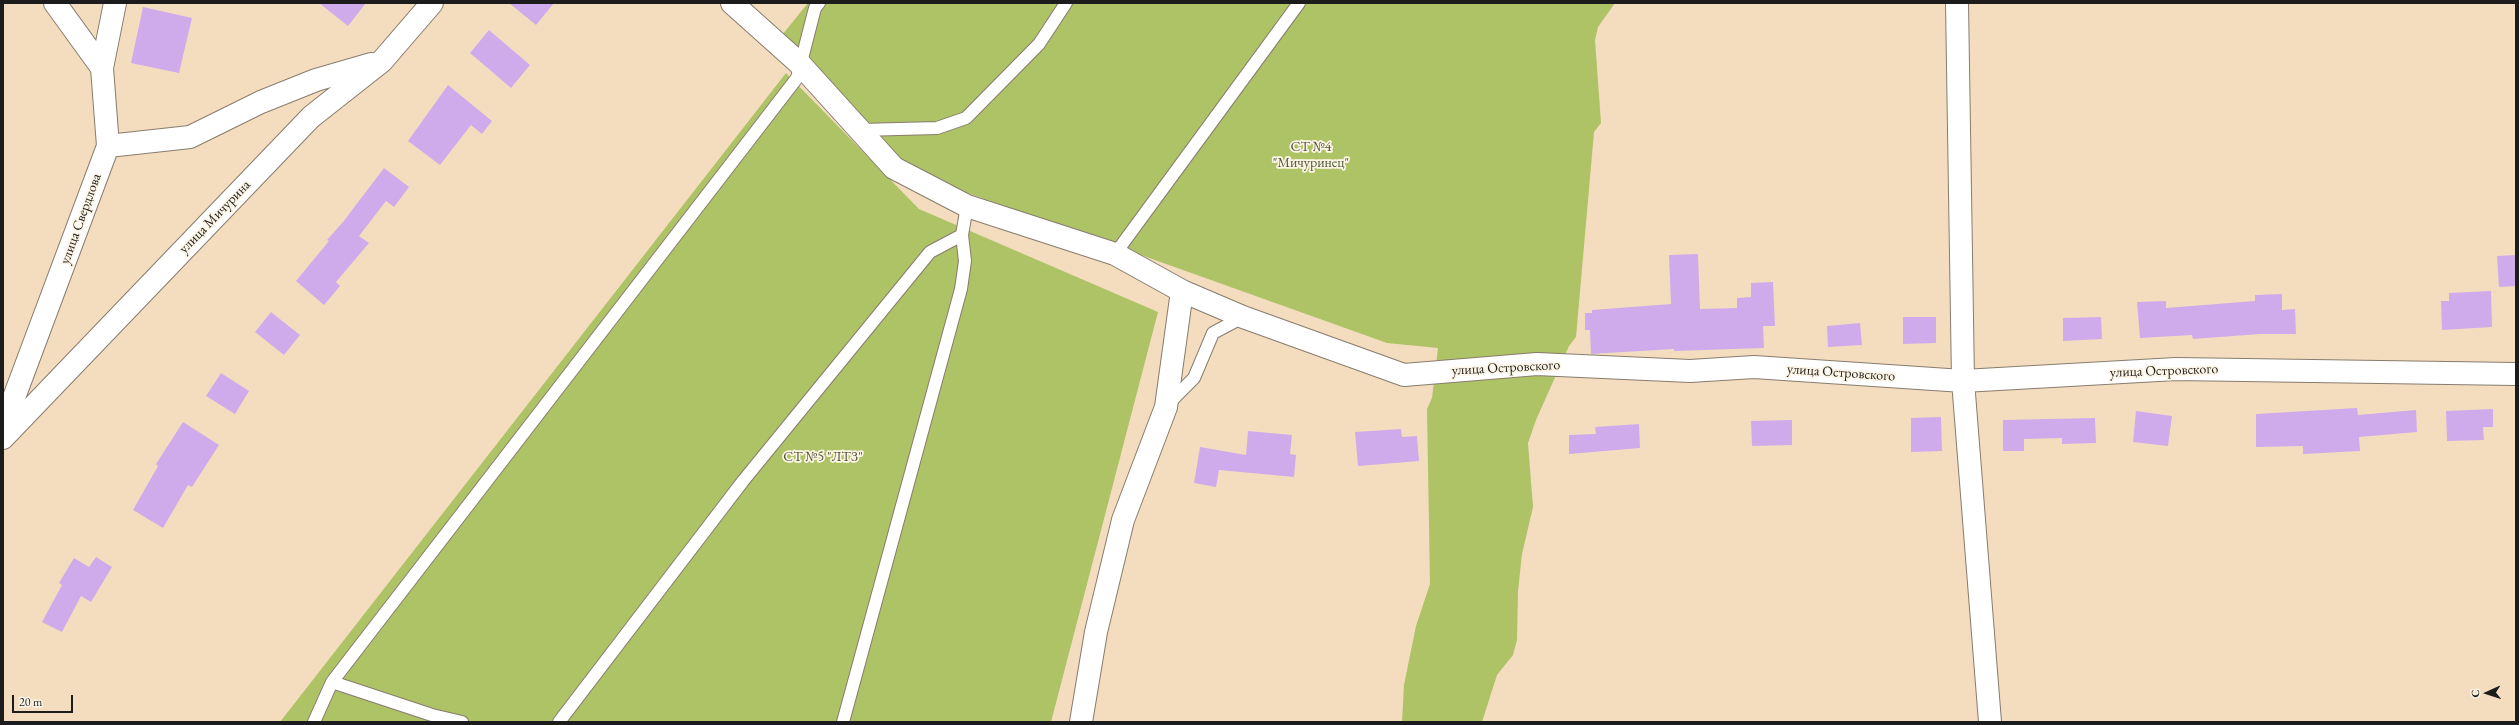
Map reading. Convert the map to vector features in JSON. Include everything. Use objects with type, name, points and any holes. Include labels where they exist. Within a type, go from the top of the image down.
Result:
[{"type":"street","points":[[55,3],[102,68]]},
{"type":"street","name":"улица Свердлова","points":[[3,427],[108,146],[102,68],[115,3]]},
{"type":"street","name":"улица Мичурина","points":[[3,438],[311,117],[382,60],[432,3]]},
{"type":"street","name":"улица Островского","points":[[732,3],[799,63],[894,168],[968,206],[1115,254],[1182,291],[1243,317],[1404,375],[1537,364],[1690,371],[1754,367],[1963,381],[2176,369],[2516,374]]},
{"type":"street","points":[[1957,3],[1963,381],[1990,722]]},
{"type":"street","points":[[108,146],[190,138],[262,102],[316,80],[382,60]]},
{"type":"street","points":[[1081,722],[1096,632],[1123,520],[1166,407],[1182,291]]},
{"type":"lane","points":[[314,722],[332,682],[796,78],[815,8],[819,3]]},
{"type":"lane","points":[[860,130],[938,128],[966,118],[1039,44],[1066,3]]},
{"type":"lane","points":[[1115,254],[1299,3]]},
{"type":"lane","points":[[843,722],[961,289],[965,261],[962,235],[968,206]]},
{"type":"lane","points":[[559,722],[743,481],[930,252],[962,235]]},
{"type":"lane","points":[[1166,407],[1194,378],[1213,333],[1243,317]]},
{"type":"lane","points":[[332,682],[432,715],[462,722]]},
{"type":"green space","name":"СТ №4 \"Мичуринец\"","points":[[808,3],[1615,3],[1598,27],[1595,40],[1601,123],[1594,132],[1576,337],[1569,346],[1536,420],[1528,443],[1533,507],[1522,554],[1518,591],[1517,640],[1513,655],[1497,675],[1482,722],[1402,722],[1404,685],[1416,626],[1430,584],[1427,409],[1432,398],[1438,348],[1387,343],[909,172],[778,40]]},
{"type":"green space","name":"СТ №5 \"ЛТЗ\"","points":[[786,73],[919,209],[1158,312],[1051,722],[280,722]]},
{"type":"building","points":[[319,3],[366,3],[348,26]]},
{"type":"building","points":[[509,3],[554,3],[536,25]]},
{"type":"building","points":[[143,7],[192,18],[179,73],[131,63]]},
{"type":"building","points":[[489,30],[530,65],[511,88],[470,53]]},
{"type":"building","points":[[448,85],[492,121],[482,134],[471,125],[440,165],[408,141]]},
{"type":"building","points":[[384,168],[409,187],[394,207],[386,201],[359,236],[369,243],[336,282],[340,286],[324,305],[296,281],[329,241],[327,240],[343,222]]},
{"type":"building","points":[[1698,254],[1700,309],[1737,308],[1737,298],[1751,297],[1751,283],[1773,282],[1775,326],[1763,326],[1764,348],[1674,351],[1674,349],[1591,354],[1590,330],[1585,330],[1585,313],[1592,313],[1592,310],[1671,304],[1669,255]]},
{"type":"building","points":[[2516,255],[2516,286],[2499,287],[2497,256]]},
{"type":"building","points":[[2491,291],[2492,327],[2442,330],[2441,301],[2449,301],[2449,293]]},
{"type":"building","points":[[2282,294],[2282,310],[2295,309],[2296,334],[2260,334],[2193,339],[2192,335],[2140,338],[2137,302],[2166,301],[2166,308],[2255,301],[2255,295]]},
{"type":"building","points":[[271,312],[300,335],[284,355],[255,332]]},
{"type":"building","points":[[1903,317],[1936,317],[1936,343],[1903,344]]},
{"type":"building","points":[[2101,317],[2102,339],[2063,341],[2063,318]]},
{"type":"building","points":[[1860,323],[1862,345],[1828,347],[1827,326]]},
{"type":"building","points":[[221,373],[249,391],[235,414],[206,396]]},
{"type":"building","points":[[2357,408],[2358,415],[2416,410],[2417,432],[2359,437],[2360,451],[2303,454],[2303,446],[2256,447],[2256,414]]},
{"type":"building","points":[[2493,409],[2493,427],[2483,427],[2484,440],[2447,441],[2446,411]]},
{"type":"building","points":[[2136,411],[2172,416],[2168,446],[2133,442]]},
{"type":"building","points":[[1941,417],[1942,451],[1911,452],[1911,418]]},
{"type":"building","points":[[2095,418],[2096,443],[2062,444],[2062,438],[2024,439],[2024,451],[2003,451],[2003,420]]},
{"type":"building","points":[[1792,420],[1792,445],[1752,446],[1751,421]]},
{"type":"building","points":[[183,422],[219,445],[192,487],[188,485],[163,528],[133,510],[158,466],[156,464]]},
{"type":"building","points":[[1639,424],[1640,448],[1569,454],[1569,435],[1596,434],[1595,427]]},
{"type":"building","points":[[1401,429],[1402,437],[1417,436],[1419,461],[1358,466],[1355,432]]},
{"type":"building","points":[[1248,431],[1292,435],[1290,454],[1296,455],[1294,477],[1219,470],[1216,487],[1194,483],[1200,447],[1246,455]]},
{"type":"building","points":[[96,557],[112,567],[91,602],[81,596],[62,632],[42,622],[62,585],[59,583],[74,558],[89,567]]}]
